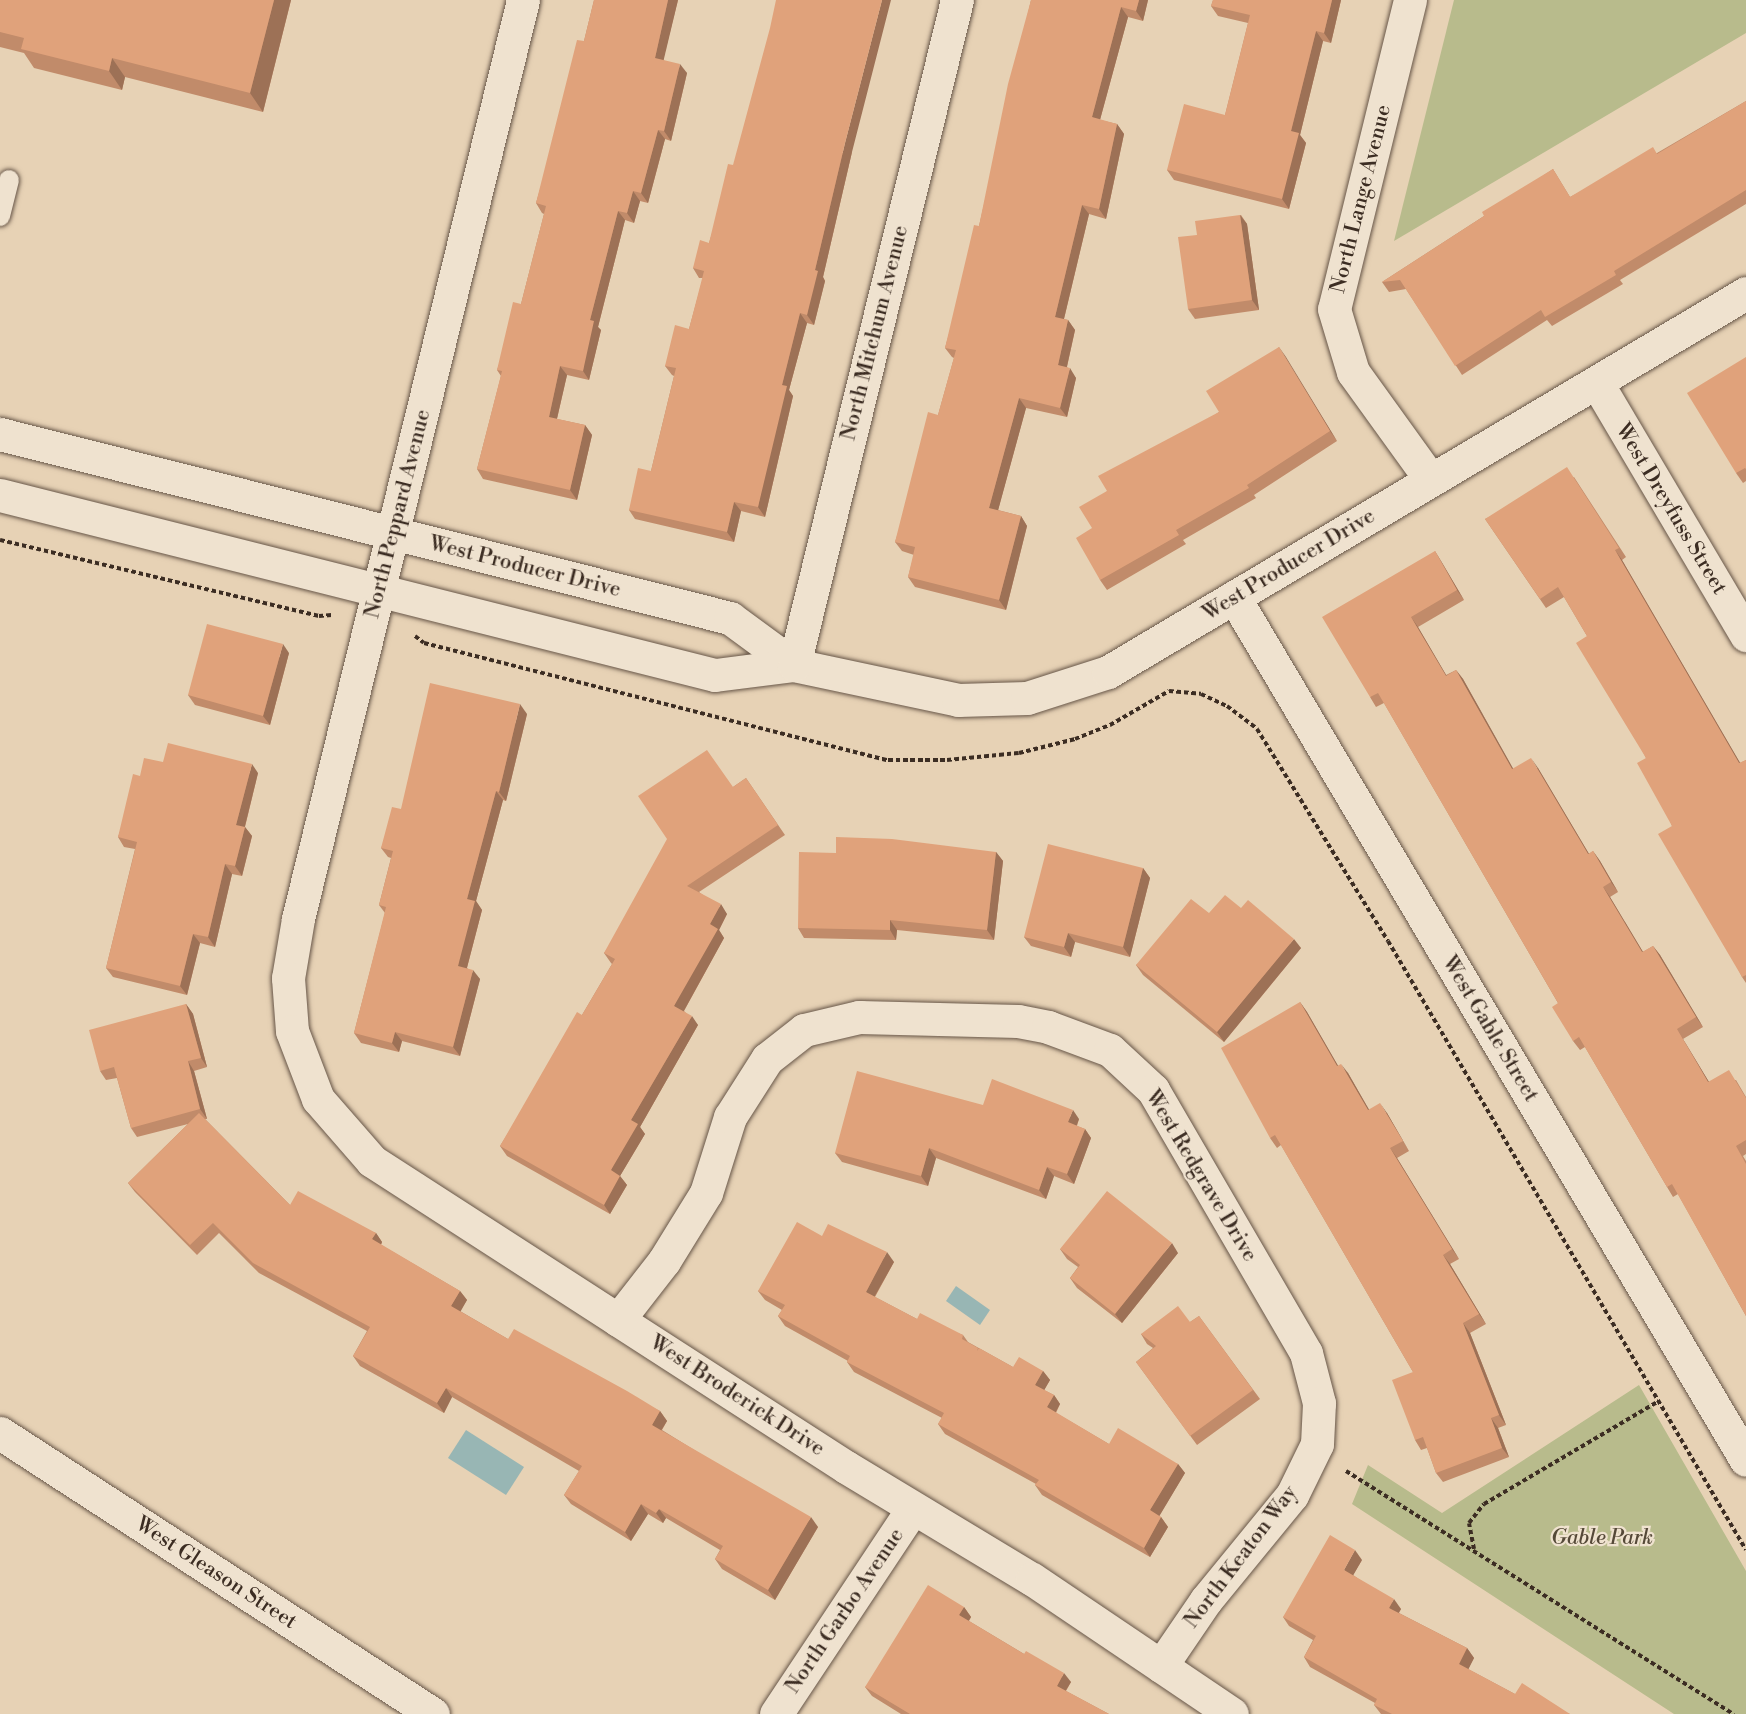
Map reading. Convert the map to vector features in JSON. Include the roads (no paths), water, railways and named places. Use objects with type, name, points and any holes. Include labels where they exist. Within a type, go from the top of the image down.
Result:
[{"type":"street","name":"North Peppard Avenue","points":[[292,1031],[288,978],[298,919],[523,0]]},
{"type":"street","name":"North Mitchum Avenue","points":[[794,665],[957,0]]},
{"type":"street","name":"North Lange Avenue","points":[[1410,0],[1334,309],[1353,372],[1431,480]]},
{"type":"street","name":"West Producer Drive","points":[[0,495],[715,675],[794,665],[958,700],[1027,698],[1108,672],[1746,293]]},
{"type":"street","name":"West Dreyfuss Street","points":[[1597,383],[1746,635]]},
{"type":"street","name":"West Producer Drive","points":[[0,434],[730,618],[794,665]]},
{"type":"street","name":"West Gable Street","points":[[1234,597],[1746,1460]]},
{"type":"street","name":"West Redgrave Drive","points":[[618,1320],[664,1261],[706,1193],[730,1117],[767,1059],[804,1030],[859,1017],[1018,1021],[1048,1027],[1110,1050],[1153,1090],[1306,1353],[1319,1403],[1317,1444]]},
{"type":"street","name":"West Broderick Drive","points":[[292,1031],[318,1099],[372,1161],[914,1508],[1032,1580],[1232,1714]]},
{"type":"street","name":"West Gleason Street","points":[[0,1433],[433,1714]]},
{"type":"street","name":"North Keaton Way","points":[[1161,1666],[1206,1600],[1292,1495],[1317,1444]]},
{"type":"street","name":"North Garbo Avenue","points":[[776,1714],[914,1508]]},
{"type":"lane","points":[[0,216],[9,180]]},
{"type":"water","points":[[956,1286],[990,1310],[980,1325],[946,1301]]},
{"type":"water","points":[[466,1430],[524,1467],[506,1495],[448,1458]]},
{"type":"park label","name":"Gable Park","points":[[1602,1538]]}]
